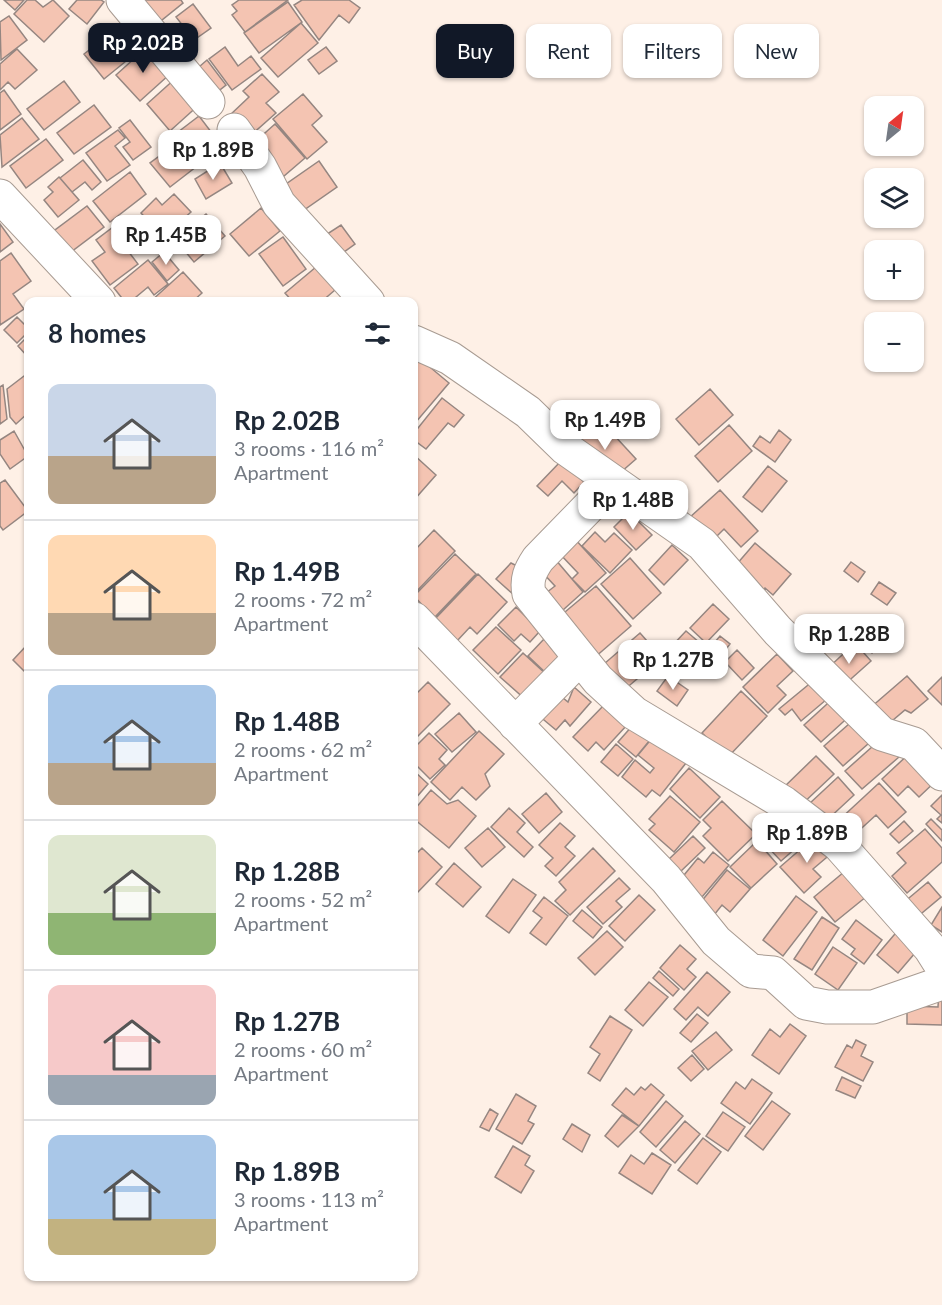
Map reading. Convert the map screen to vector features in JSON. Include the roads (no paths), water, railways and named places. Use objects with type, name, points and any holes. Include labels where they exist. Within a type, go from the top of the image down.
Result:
[{"type":"street","points":[[123,0],[208,102]]},
{"type":"street","points":[[234,130],[260,167],[279,204],[350,295]]},
{"type":"street","points":[[0,196],[94,297]]},
{"type":"street","points":[[418,344],[450,358],[528,412],[565,448],[702,544],[778,631],[882,734],[914,744],[942,774]]},
{"type":"street","points":[[612,483],[538,559],[530,570],[527,583],[529,594],[598,680],[634,713],[783,803],[839,845],[930,948],[942,967]]},
{"type":"street","points":[[418,624],[666,879],[716,941],[751,971],[773,972],[806,1003],[827,1008],[873,1007],[942,983]]},
{"type":"street","points":[[515,724],[580,657]]}]
